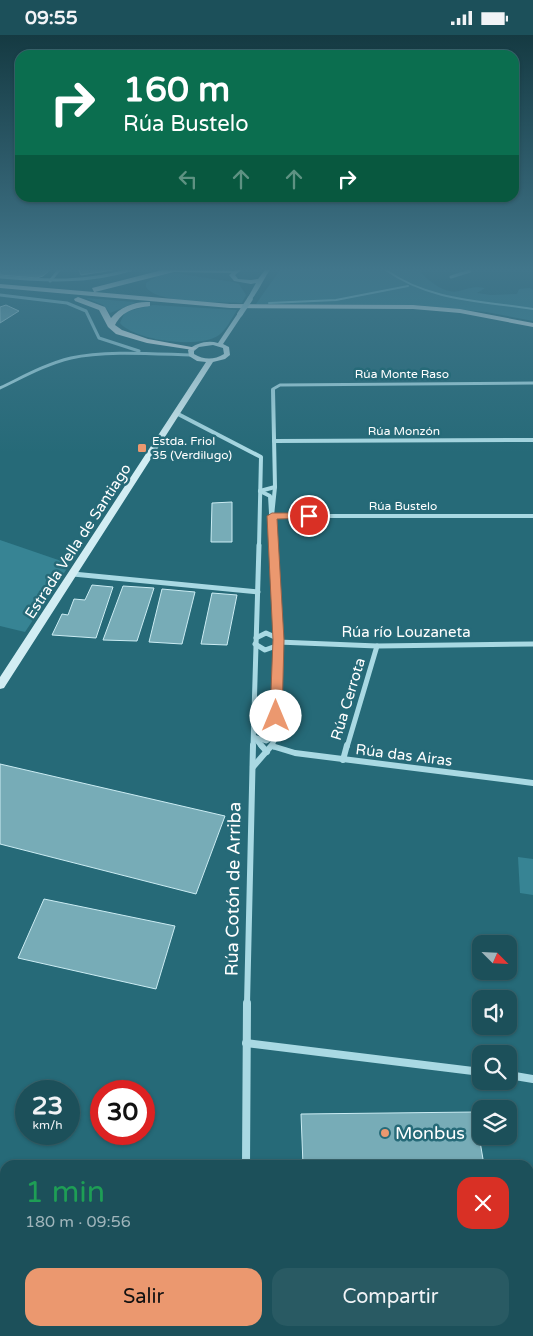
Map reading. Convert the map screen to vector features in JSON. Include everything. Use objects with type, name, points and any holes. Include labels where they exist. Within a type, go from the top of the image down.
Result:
[{"type":"highway","points":[[118,331],[147,341],[192,351]]},
{"type":"main road","name":"Estrada Vella de Santiago","points":[[0,685],[178,414],[211,360],[220,359],[228,352],[226,347],[220,344],[229,331]]},
{"type":"main road","points":[[211,360],[199,359],[192,351],[207,343],[220,344]]},
{"type":"street","points":[[95,331],[99,338],[144,353]]},
{"type":"street","points":[[0,389],[49,364],[74,357],[192,351]]},
{"type":"street","name":"Rúa Monte Raso","points":[[274,441],[273,389],[280,385],[533,383]]},
{"type":"street","name":"Rúa Cotón de Arriba","points":[[178,414],[261,457],[246,1043],[246,1160]]},
{"type":"street","name":"Rúa Monzón","points":[[274,441],[533,440]]},
{"type":"street","points":[[272,516],[275,487],[274,441]]},
{"type":"street","points":[[260,491],[275,487]]},
{"type":"street","points":[[253,767],[272,747],[276,735],[277,642],[272,516],[270,496],[260,491]]},
{"type":"street","name":"Rúa Bustelo","points":[[272,516],[533,516]]},
{"type":"street","points":[[73,573],[258,592]]},
{"type":"street","points":[[268,633],[277,642],[266,650],[259,648],[255,641],[261,634],[268,633]]},
{"type":"street","name":"Rúa río Louzaneta","points":[[277,642],[377,646],[533,644]]},
{"type":"street","name":"Rúa Cerrota","points":[[343,760],[377,646]]},
{"type":"street","points":[[254,737],[266,741],[276,735]]},
{"type":"street","points":[[254,737],[267,752]]},
{"type":"street","name":"Rúa das Airas","points":[[272,747],[295,753],[343,760],[533,783]]},
{"type":"street","points":[[246,1043],[472,1071]]},
{"type":"street","points":[[517,1076],[533,1079]]},
{"type":"shaded area","points":[[132,331],[224,331],[210,339],[198,342],[168,341]]},
{"type":"shaded area","points":[[0,540],[70,564],[25,632],[0,626]]},
{"type":"shaded area","points":[[518,857],[533,859],[533,895],[520,893]]},
{"type":"building","points":[[232,502],[232,542],[211,542],[212,503]]},
{"type":"building","points":[[92,585],[113,587],[96,638],[52,635],[62,614],[68,615],[74,599],[85,600]]},
{"type":"building","points":[[123,586],[154,588],[137,641],[103,640]]},
{"type":"building","points":[[162,589],[195,592],[182,644],[149,642]]},
{"type":"building","points":[[212,593],[237,595],[227,645],[201,644]]},
{"type":"building","points":[[0,764],[225,816],[196,894],[0,844]]},
{"type":"building","points":[[44,899],[175,926],[156,989],[18,958]]},
{"type":"building","points":[[472,1112],[472,1145],[481,1145],[483,1160],[303,1160],[301,1114]]},
{"type":"place","name":"Estda. Friol 35 (Verdilugo)","points":[[142,448]]},
{"type":"place","name":"Monbus","points":[[385,1133]]},
{"type":"route","points":[[276,716],[276,646],[278,640],[272,516],[309,516]]}]
